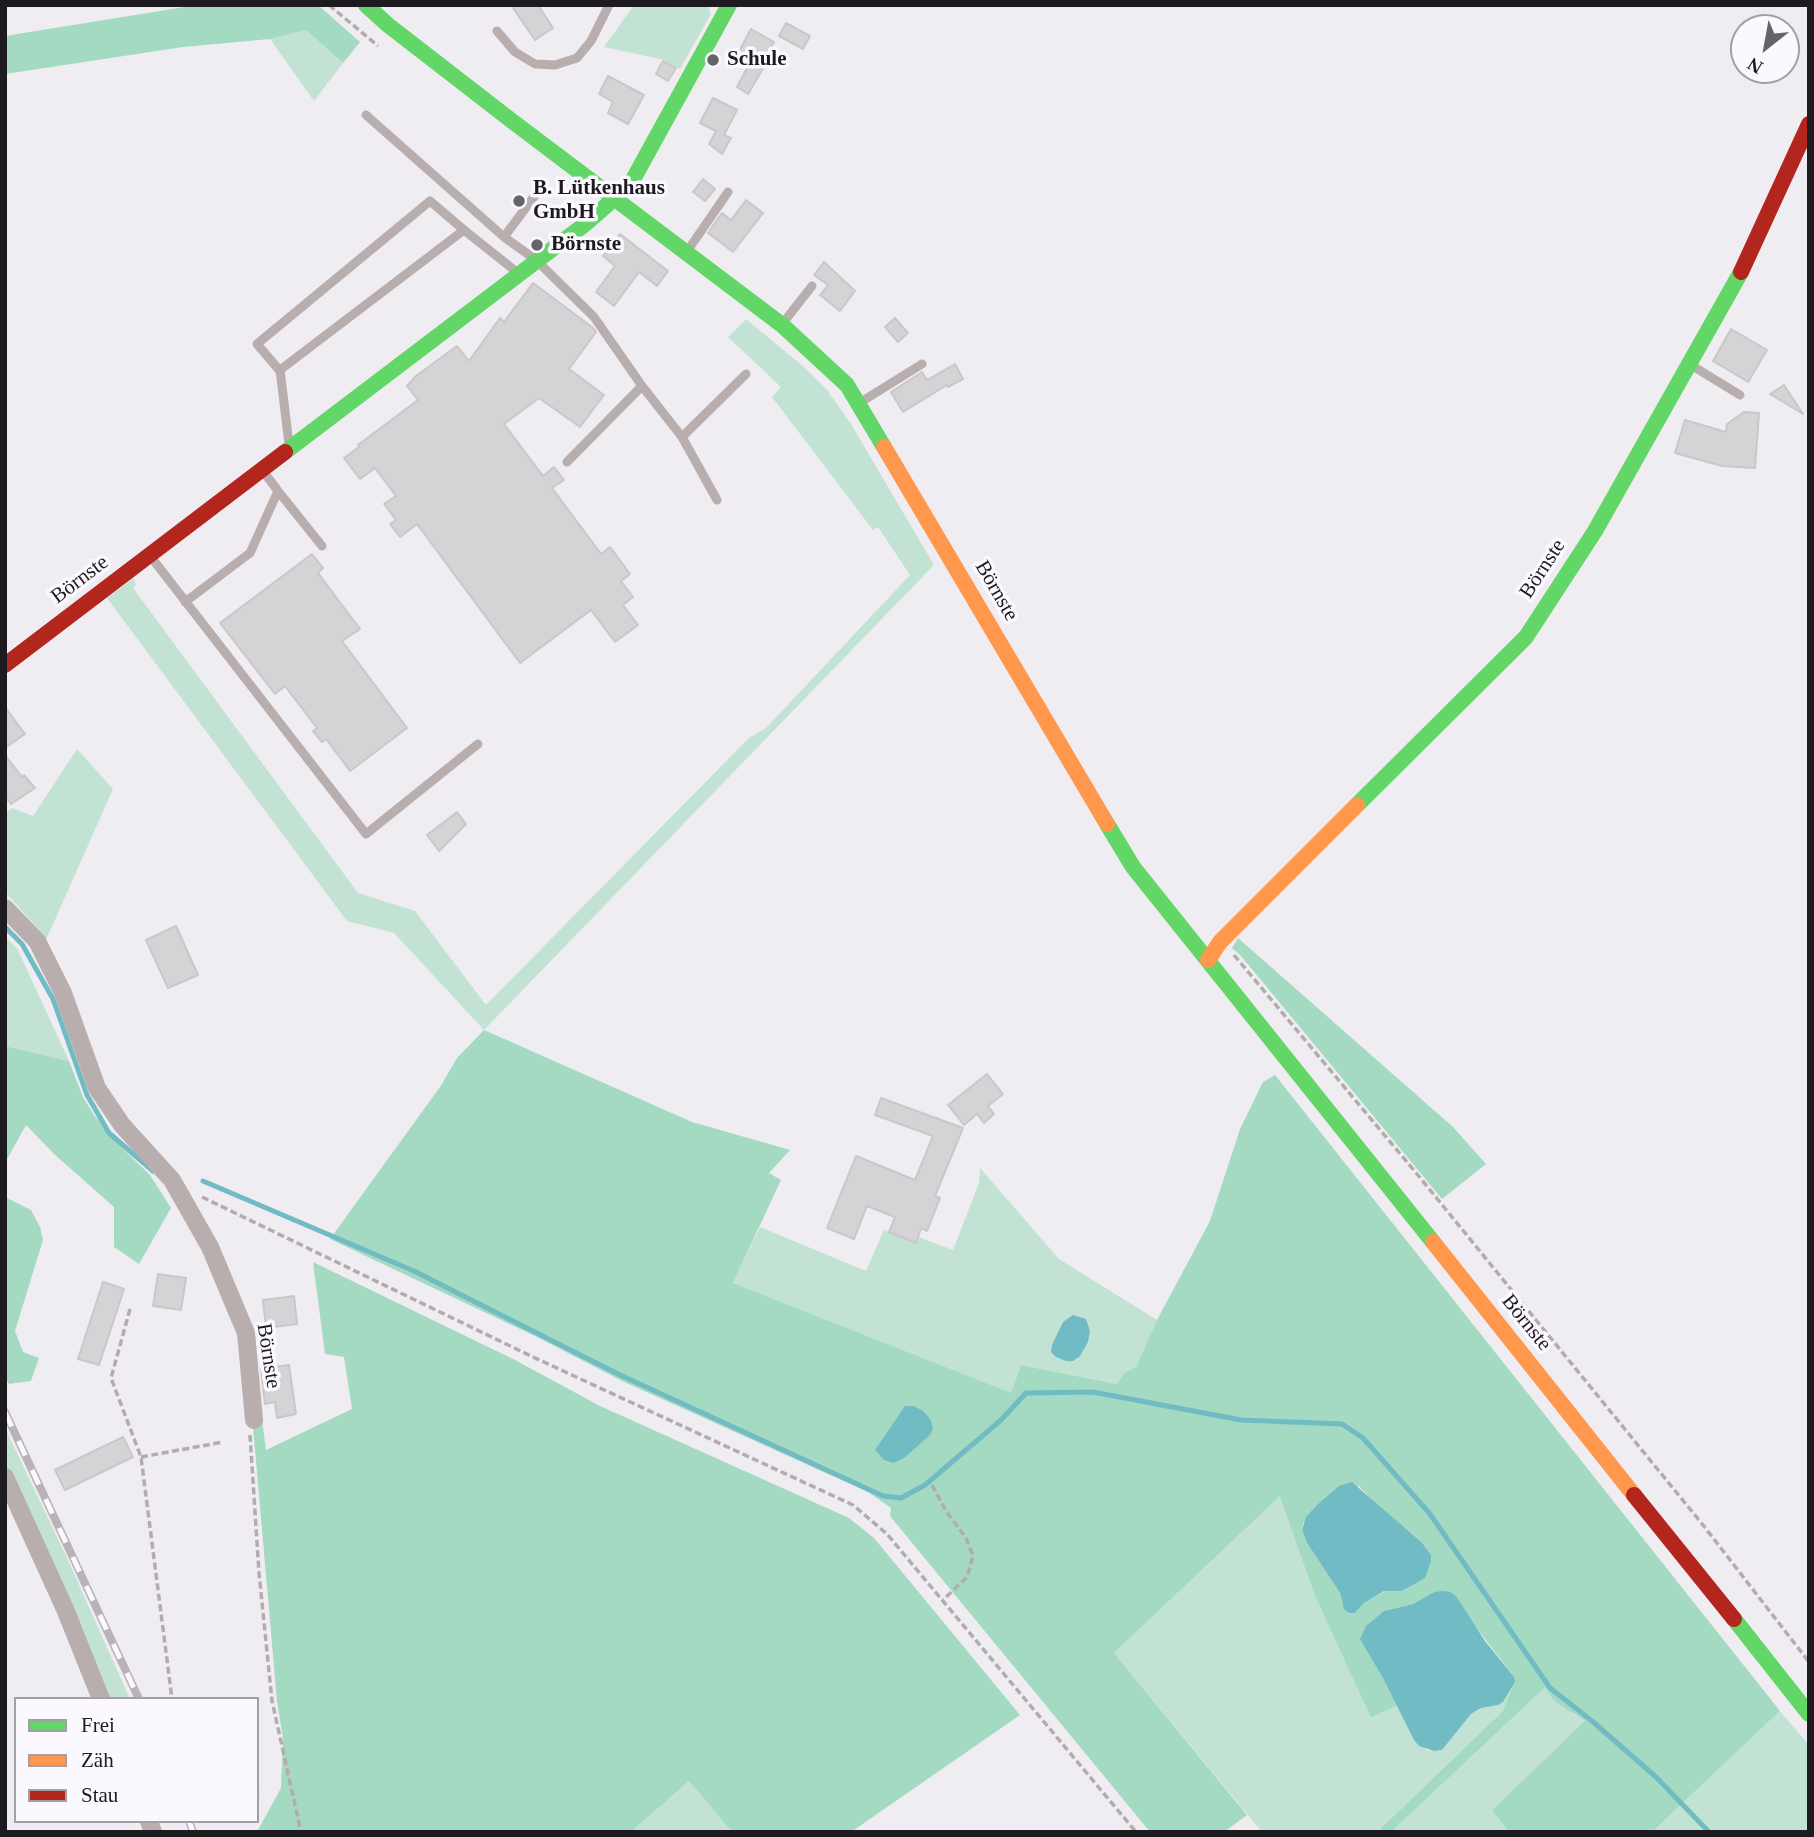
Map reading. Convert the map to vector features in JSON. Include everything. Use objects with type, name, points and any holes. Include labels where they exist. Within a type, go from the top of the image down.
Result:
[{"type":"street","name":"Börnste","points":[[366,5],[408,41],[782,325],[834,370],[860,403],[1133,867],[1809,1714]]},
{"type":"street","name":"Börnste","points":[[5,665],[584,225],[630,185],[729,5]]},
{"type":"street","name":"Börnste","points":[[1208,960],[1220,942],[1526,637],[1595,531],[1743,268],[1809,124]]},
{"type":"street","name":"Börnste","points":[[5,908],[37,941],[63,993],[97,1088],[122,1125],[172,1180],[210,1247],[246,1333],[254,1420]]},
{"type":"street","points":[[5,1477],[65,1609],[99,1697]]},
{"type":"lane","points":[[497,31],[515,52],[535,64],[555,65],[577,58],[590,41],[609,5]]},
{"type":"lane","points":[[366,115],[504,237],[536,260],[594,317],[682,437],[717,500]]},
{"type":"lane","points":[[504,237],[539,190]]},
{"type":"lane","points":[[687,252],[728,192]]},
{"type":"lane","points":[[289,449],[280,371],[257,344],[430,201],[519,273]]},
{"type":"lane","points":[[280,371],[464,230]]},
{"type":"lane","points":[[782,325],[812,286]]},
{"type":"lane","points":[[860,403],[922,364]]},
{"type":"lane","points":[[1689,364],[1740,395]]},
{"type":"lane","points":[[682,437],[746,374]]},
{"type":"lane","points":[[567,462],[642,386]]},
{"type":"lane","points":[[262,470],[322,546]]},
{"type":"lane","points":[[185,602],[250,553],[278,491]]},
{"type":"lane","points":[[150,556],[366,834],[478,744]]},
{"type":"path","points":[[1220,942],[1237,958],[1417,1174],[1703,1525],[1809,1662]]},
{"type":"path","points":[[172,1180],[533,1357],[853,1505],[887,1534],[1136,1832]]},
{"type":"path","points":[[130,1309],[111,1378],[141,1457],[172,1697]]},
{"type":"path","name":"Börnste","points":[[254,1420],[249,1429],[259,1573],[272,1701],[301,1832]]},
{"type":"path","points":[[141,1457],[223,1442]]},
{"type":"path","points":[[932,1485],[946,1511],[966,1538],[973,1556],[967,1577],[943,1600]]},
{"type":"green space","points":[[197,5],[318,5],[360,42],[343,63],[306,30],[270,39],[183,47],[5,74],[5,36]]},
{"type":"green space","points":[[634,5],[708,5],[711,14],[680,69],[664,60],[604,47]]},
{"type":"green space","points":[[306,30],[343,63],[314,101],[270,39]]},
{"type":"green space","points":[[746,319],[827,390],[851,424],[934,565],[484,1030],[394,933],[347,921],[107,598],[134,578],[136,585],[133,588],[358,893],[415,911],[486,1005],[749,738],[766,728],[910,575],[878,527],[873,530],[772,397],[781,387],[728,337]]},
{"type":"green space","points":[[77,749],[113,789],[46,940],[5,892],[5,813],[12,808],[33,816]]},
{"type":"green space","points":[[5,937],[17,948],[69,1061],[5,1046]]},
{"type":"green space","points":[[1238,938],[1453,1127],[1486,1164],[1442,1199],[1232,948]]},
{"type":"green space","points":[[484,1030],[692,1122],[790,1150],[769,1173],[781,1180],[733,1283],[1011,1393],[1021,1365],[1117,1384],[1124,1373],[1136,1367],[1157,1320],[1210,1221],[1240,1129],[1263,1082],[1275,1075],[1780,1711],[1652,1832],[1509,1832],[1492,1810],[1585,1721],[1554,1701],[1545,1687],[1391,1832],[1377,1832],[1503,1711],[1514,1677],[1472,1622],[1434,1592],[1413,1604],[1384,1611],[1383,1678],[1398,1705],[1371,1718],[1315,1596],[1280,1496],[1114,1653],[1247,1815],[1224,1832],[1150,1832],[890,1516],[891,1508],[868,1492],[622,1381],[539,1338],[330,1239],[440,1087],[457,1058]],"holes":[[[1359,1486],[1381,1509],[1409,1587],[1402,1591],[1385,1591],[1364,1603],[1355,1613],[1342,1602],[1340,1593],[1307,1543],[1302,1530],[1303,1524]]]},
{"type":"green space","points":[[5,1046],[69,1061],[83,1097],[94,1115],[120,1146],[150,1175],[171,1208],[139,1264],[114,1247],[114,1207],[54,1154],[26,1125],[5,1163]]},
{"type":"green space","points":[[980,1168],[1059,1259],[1157,1320],[1136,1367],[1124,1373],[1117,1384],[1021,1365],[1011,1394],[733,1283],[760,1227],[866,1271],[884,1230],[915,1243],[918,1237],[953,1250],[979,1183]]},
{"type":"green space","points":[[5,1197],[31,1210],[43,1240],[15,1331],[23,1352],[39,1358],[31,1381],[9,1384],[5,1377]]},
{"type":"green space","points":[[313,1262],[515,1360],[600,1406],[849,1518],[874,1538],[1020,1715],[851,1832],[732,1832],[689,1781],[631,1832],[259,1832],[281,1788],[283,1739],[277,1701],[253,1427],[262,1420],[266,1450],[352,1409],[344,1357],[325,1354]]},
{"type":"green space","points":[[5,1428],[129,1697],[106,1697],[5,1464]]},
{"type":"green space","points":[[1281,1495],[1315,1596],[1371,1718],[1398,1705],[1414,1740],[1427,1750],[1442,1750],[1471,1714],[1481,1708],[1498,1705],[1512,1689],[1503,1711],[1377,1832],[1262,1832],[1114,1653]]},
{"type":"green space","points":[[1545,1686],[1574,1715],[1586,1721],[1492,1810],[1509,1832],[1391,1832]]},
{"type":"green space","points":[[1780,1711],[1809,1745],[1809,1832],[1652,1832]]},
{"type":"green space","points":[[689,1781],[732,1832],[631,1832]]},
{"type":"water","points":[[1073,1315],[1086,1319],[1090,1331],[1088,1342],[1080,1356],[1073,1361],[1066,1361],[1051,1352],[1052,1345],[1063,1322]]},
{"type":"water","points":[[905,1406],[914,1406],[923,1411],[933,1428],[930,1435],[904,1458],[893,1463],[884,1460],[875,1450]]},
{"type":"water","points":[[1352,1482],[1422,1543],[1431,1555],[1431,1561],[1425,1578],[1402,1591],[1384,1591],[1364,1603],[1355,1613],[1349,1613],[1344,1609],[1340,1593],[1307,1543],[1302,1530],[1306,1517],[1317,1505],[1339,1486]]},
{"type":"water","points":[[1443,1591],[1456,1596],[1515,1682],[1503,1702],[1481,1708],[1471,1714],[1442,1750],[1434,1751],[1419,1746],[1414,1740],[1360,1639],[1366,1626],[1384,1611],[1413,1604],[1434,1592]]},
{"type":"building","points":[[511,5],[538,5],[553,28],[535,40]]},
{"type":"building","points":[[786,23],[810,36],[803,49],[779,36]]},
{"type":"building","points":[[751,29],[774,42],[762,63],[765,65],[748,94],[737,87],[747,68],[734,61]]},
{"type":"building","points":[[663,61],[676,68],[668,81],[656,74]]},
{"type":"building","points":[[608,76],[644,95],[628,124],[608,113],[613,102],[599,94]]},
{"type":"building","points":[[713,98],[737,110],[724,135],[731,138],[722,154],[709,144],[716,131],[700,123]]},
{"type":"building","points":[[703,179],[715,189],[705,201],[693,192]]},
{"type":"building","points":[[746,200],[763,213],[733,252],[708,233],[722,213],[731,220]]},
{"type":"building","points":[[620,234],[668,271],[657,286],[639,272],[614,306],[596,292],[615,266],[603,256]]},
{"type":"building","points":[[824,262],[855,291],[840,311],[820,295],[828,285],[814,275]]},
{"type":"building","points":[[533,283],[596,332],[569,369],[604,395],[580,427],[539,398],[504,424],[543,476],[554,467],[564,480],[552,488],[601,554],[610,547],[630,574],[621,581],[633,597],[623,605],[638,625],[615,642],[591,610],[520,663],[417,524],[400,537],[390,524],[396,520],[384,504],[396,496],[375,468],[360,479],[344,458],[418,400],[407,386],[416,376],[457,346],[469,361],[500,318],[504,322]]},
{"type":"building","points":[[895,318],[908,333],[898,342],[885,327]]},
{"type":"building","points":[[1731,329],[1767,350],[1748,382],[1713,361]]},
{"type":"building","points":[[955,364],[963,379],[948,387],[947,385],[903,412],[891,392],[922,372],[927,380]]},
{"type":"building","points":[[1784,385],[1803,414],[1770,394]]},
{"type":"building","points":[[1744,412],[1759,413],[1755,468],[1722,466],[1675,453],[1685,420],[1726,432],[1727,424]]},
{"type":"building","points":[[312,554],[323,568],[318,573],[360,629],[342,641],[407,728],[350,771],[326,739],[322,742],[313,731],[317,728],[285,686],[275,694],[220,623]]},
{"type":"building","points":[[5,707],[25,734],[5,748]]},
{"type":"building","points":[[5,755],[22,777],[24,775],[35,788],[11,804],[5,796]]},
{"type":"building","points":[[457,812],[466,824],[439,851],[427,835]]},
{"type":"building","points":[[176,926],[198,975],[168,988],[146,940]]},
{"type":"building","points":[[987,1074],[1003,1094],[988,1106],[994,1114],[984,1123],[977,1114],[964,1125],[948,1105]]},
{"type":"building","points":[[881,1098],[963,1128],[935,1196],[940,1198],[927,1231],[921,1228],[916,1243],[889,1232],[895,1217],[867,1206],[854,1239],[827,1228],[856,1156],[915,1180],[933,1136],[875,1115]]},
{"type":"building","points":[[158,1274],[186,1278],[181,1310],[153,1306]]},
{"type":"building","points":[[103,1282],[124,1289],[99,1365],[78,1359]]},
{"type":"building","points":[[294,1296],[297,1324],[266,1328],[263,1300]]},
{"type":"building","points":[[289,1365],[296,1414],[277,1418],[275,1402],[265,1404],[261,1369]]},
{"type":"building","points":[[123,1437],[133,1457],[65,1490],[55,1470]]},
{"type":"waterway","points":[[5,927],[22,944],[53,999],[87,1095],[109,1133],[153,1171]]},
{"type":"waterway","points":[[203,1181],[414,1271],[618,1374],[883,1496],[901,1498],[925,1485],[1001,1420],[1026,1393],[1093,1392],[1241,1420],[1342,1424],[1363,1438],[1430,1514],[1550,1688],[1656,1777],[1709,1832]]},
{"type":"railway","points":[[5,1412],[138,1697]]},
{"type":"railway","points":[[190,1823],[193,1832]]},
{"type":"traffic: fast","points":[[366,5],[512,121],[782,325],[847,385],[884,447]]},
{"type":"traffic: fast","points":[[285,452],[584,225],[630,185],[729,5]]},
{"type":"traffic: fast","points":[[1357,805],[1526,637],[1595,531],[1741,272]]},
{"type":"traffic: fast","points":[[1107,824],[1133,867],[1433,1242]]},
{"type":"traffic: fast","points":[[1734,1619],[1809,1714]]},
{"type":"traffic: slow","points":[[884,447],[1107,824]]},
{"type":"traffic: slow","points":[[1208,960],[1220,942],[1357,805]]},
{"type":"traffic: slow","points":[[1433,1242],[1634,1495]]},
{"type":"traffic: jam","points":[[1741,272],[1809,124]]},
{"type":"traffic: jam","points":[[5,665],[285,452]]},
{"type":"traffic: jam","points":[[1634,1495],[1734,1619]]},
{"type":"place","name":"Schule","points":[[713,60]]},
{"type":"place","name":"B. Lütkenhaus GmbH","points":[[519,201]]},
{"type":"place","name":"Börnste","points":[[537,245]]}]
